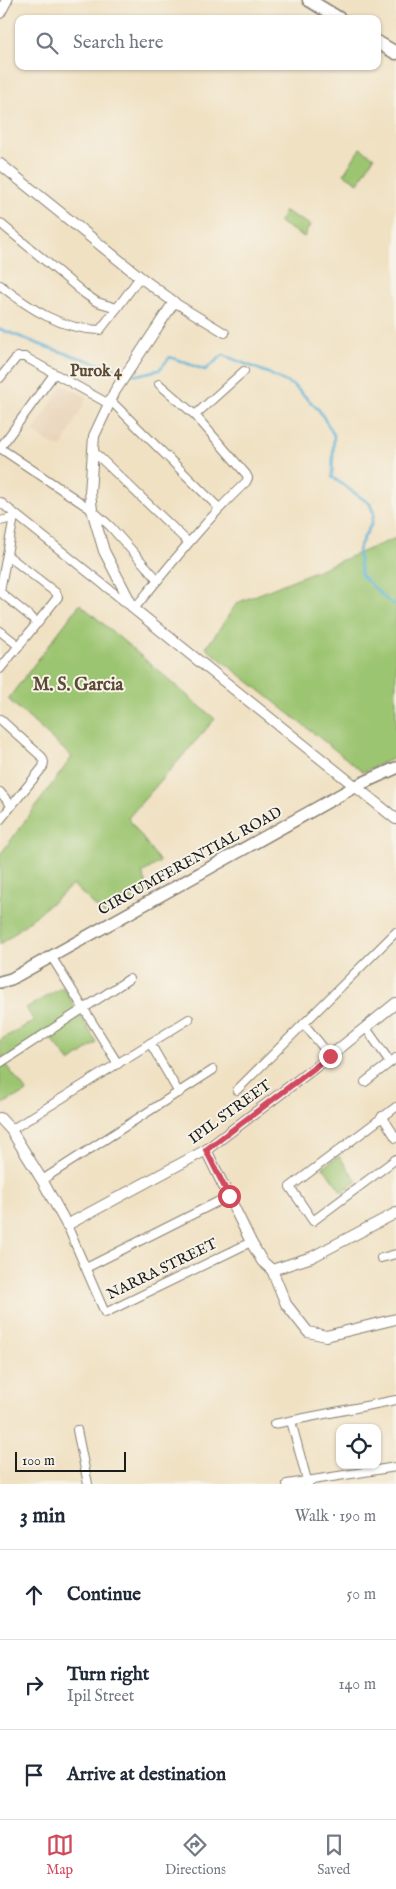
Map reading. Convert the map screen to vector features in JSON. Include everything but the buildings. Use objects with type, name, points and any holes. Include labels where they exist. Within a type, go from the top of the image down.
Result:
[{"type":"main road","points":[[309,0],[333,15]]},
{"type":"main road","points":[[381,44],[396,53]]},
{"type":"main road","name":"CIRCUMFERENTIAL ROAD","points":[[0,982],[11,979],[356,786],[396,768]]},
{"type":"street","points":[[0,13],[7,0]]},
{"type":"street","points":[[0,164],[140,277],[174,302],[225,333]]},
{"type":"street","points":[[0,223],[97,302],[117,308]]},
{"type":"street","points":[[0,285],[23,303],[56,321],[89,330],[100,330],[140,277]]},
{"type":"street","points":[[134,609],[104,551],[92,510],[90,493],[94,436],[110,402],[174,302]]},
{"type":"street","points":[[0,378],[17,357],[21,356],[110,402],[219,508]]},
{"type":"street","points":[[194,415],[244,371]]},
{"type":"street","points":[[54,374],[0,448],[92,510],[110,526],[158,580]]},
{"type":"street","points":[[134,609],[188,542],[248,478],[194,415],[159,384]]},
{"type":"street","points":[[93,451],[188,542]]},
{"type":"street","points":[[0,502],[15,517],[134,609],[396,819]]},
{"type":"street","points":[[0,520],[15,517]]},
{"type":"street","points":[[15,517],[0,592],[38,623]]},
{"type":"street","points":[[0,669],[58,597],[56,593],[7,555]]},
{"type":"street","points":[[0,631],[19,646]]},
{"type":"street","points":[[0,719],[42,757],[44,762],[0,820]]},
{"type":"street","points":[[0,792],[11,805]]},
{"type":"street","points":[[237,1090],[269,1056],[304,1024],[396,932]]},
{"type":"street","points":[[51,956],[118,1064]]},
{"type":"street","points":[[0,1063],[128,978]]},
{"type":"street","name":"IPIL STREET","points":[[67,1224],[206,1150],[330,1056],[396,1003]]},
{"type":"street","points":[[11,1130],[189,1019]]},
{"type":"street","points":[[304,1024],[330,1056]]},
{"type":"street","points":[[365,1082],[393,1060],[366,1028]]},
{"type":"street","points":[[150,1043],[179,1093]]},
{"type":"street","points":[[42,1180],[213,1070]]},
{"type":"street","points":[[396,1107],[290,1187],[313,1221],[396,1158]]},
{"type":"street","points":[[382,1116],[396,1138]]},
{"type":"street","name":"NARRA STREET","points":[[0,1118],[11,1130],[67,1224],[105,1313],[251,1242]]},
{"type":"street","points":[[206,1150],[251,1242],[262,1261],[272,1270],[286,1304],[308,1332],[326,1336],[396,1319]]},
{"type":"street","points":[[86,1268],[229,1196]]},
{"type":"street","points":[[272,1270],[312,1257],[396,1213]]},
{"type":"street","points":[[381,1258],[396,1254]]},
{"type":"street","points":[[274,1424],[396,1400]]},
{"type":"street","points":[[291,1421],[308,1482]]},
{"type":"street","points":[[77,1430],[88,1484]]},
{"type":"street","points":[[287,1484],[396,1467]]},
{"type":"shaded area","points":[[63,385],[87,397],[61,448],[49,443],[34,431]]},
{"type":"green space","points":[[360,148],[374,157],[358,183],[344,174]]},
{"type":"green space","points":[[285,211],[310,225],[304,237],[279,222]]},
{"type":"green space","points":[[396,538],[396,757],[363,772],[206,648],[237,603]]},
{"type":"green space","points":[[80,604],[215,719],[128,818],[160,862],[142,873],[150,891],[105,915],[73,885],[0,945],[0,855],[72,757],[8,699]]},
{"type":"green space","points":[[63,987],[97,1043],[70,1062],[48,1035],[5,1064],[27,1092],[0,1105],[0,1056],[3,1054],[0,1051],[0,1040],[34,1021],[26,1008]]},
{"type":"green space","points":[[339,1156],[357,1181],[342,1192],[323,1167]]},
{"type":"waterway","points":[[0,329],[49,348],[125,372]]},
{"type":"waterway","points":[[131,373],[137,375],[159,370],[170,357],[205,370],[223,355],[268,373],[294,386],[319,410],[334,435],[332,477],[370,504],[374,514],[371,525],[358,550],[361,575],[388,601],[396,605]]},
{"type":"district","name":"Purok 4","points":[[96,372]]},
{"type":"district","name":"M. S. Garcia","points":[[78,685]]},
{"type":"route","points":[[229,1196],[206,1150],[330,1056]]}]
